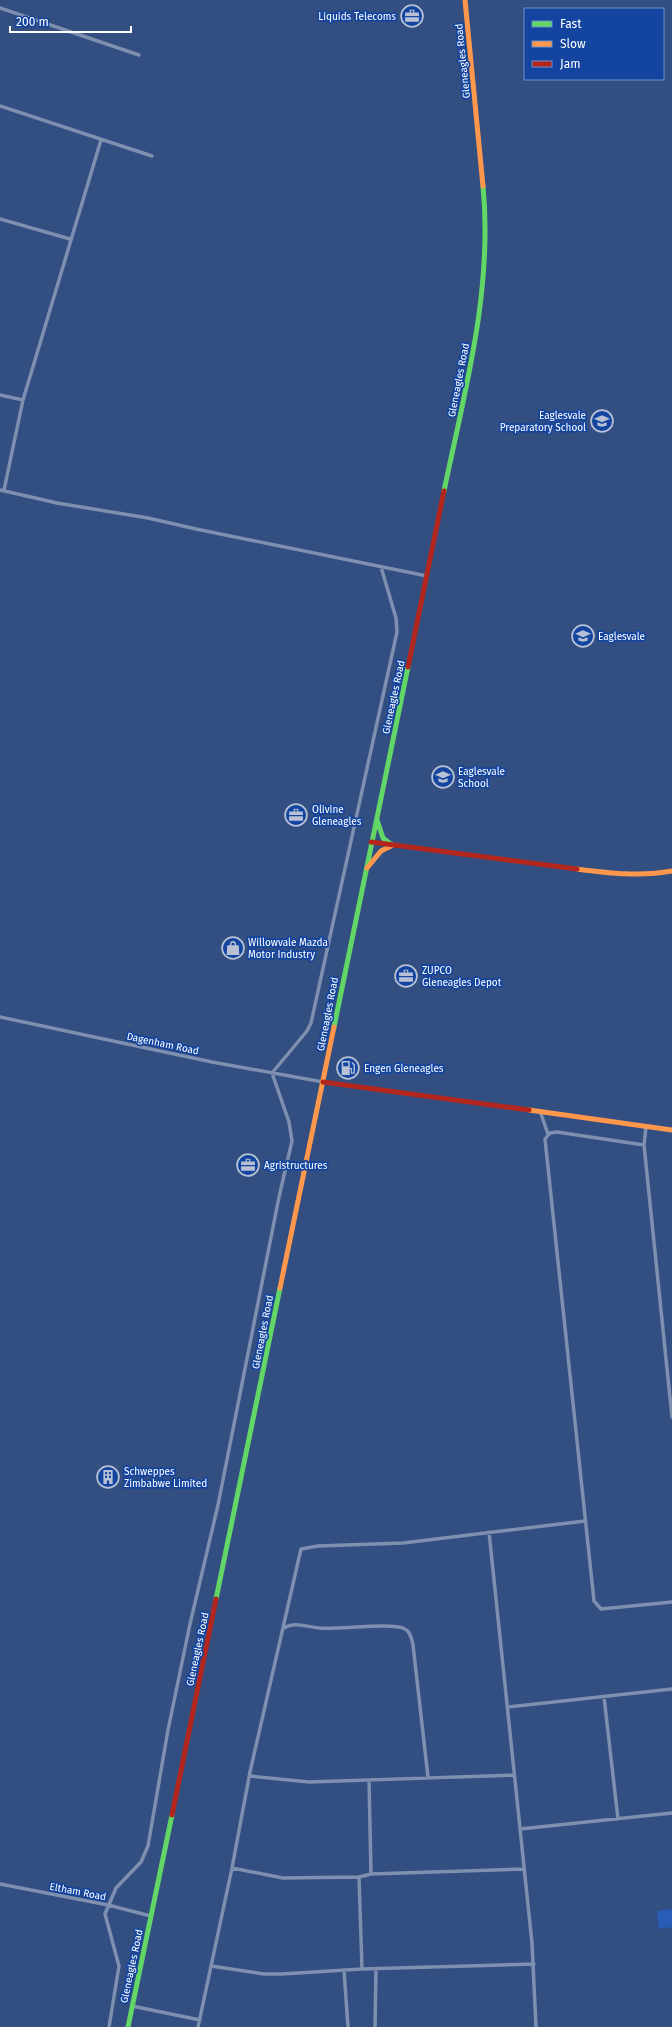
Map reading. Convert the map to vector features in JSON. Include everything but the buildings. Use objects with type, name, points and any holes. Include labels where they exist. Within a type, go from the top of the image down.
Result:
[{"type":"street","name":"Gleneagles Road","points":[[128,2027],[477,330],[485,260],[484,192],[465,0]]},
{"type":"street","points":[[0,8],[139,54]]},
{"type":"street","points":[[0,106],[152,156]]},
{"type":"street","points":[[101,140],[23,400],[2,490],[57,503],[148,518],[427,576]]},
{"type":"street","points":[[0,219],[70,240]]},
{"type":"street","points":[[0,395],[23,400]]},
{"type":"street","points":[[109,2027],[119,1966],[117,1953],[105,1914],[116,1888],[141,1862],[148,1846],[168,1730],[190,1624],[218,1505],[279,1196],[292,1141],[288,1122],[272,1073],[307,1032],[311,1023],[396,632],[396,618],[381,567]]},
{"type":"street","points":[[376,818],[383,838],[393,845]]},
{"type":"street","points":[[371,842],[625,874],[656,874],[672,871]]},
{"type":"street","points":[[366,870],[382,851],[393,845]]},
{"type":"street","name":"Dagenham Road","points":[[0,1017],[272,1073],[323,1082]]},
{"type":"street","points":[[323,1082],[672,1130]]},
{"type":"street","points":[[540,1111],[548,1134],[545,1145],[595,1604],[601,1609],[672,1602]]},
{"type":"street","points":[[646,1127],[644,1145],[672,1417]]},
{"type":"street","points":[[548,1134],[557,1132],[644,1145]]},
{"type":"street","points":[[198,2027],[250,1776],[284,1628],[300,1549],[318,1546],[403,1543],[585,1521]]},
{"type":"street","points":[[489,1532],[534,1964],[536,2027]]},
{"type":"street","points":[[284,1628],[293,1624],[330,1628],[404,1628],[408,1631],[413,1645],[428,1777]]},
{"type":"street","points":[[508,1707],[672,1690]]},
{"type":"street","points":[[604,1697],[618,1819]]},
{"type":"street","points":[[250,1776],[297,1782],[514,1775]]},
{"type":"street","points":[[369,1780],[371,1874]]},
{"type":"street","points":[[520,1829],[672,1813]]},
{"type":"street","points":[[232,1868],[283,1878],[359,1877],[371,1874],[524,1869]]},
{"type":"street","points":[[359,1877],[362,1969]]},
{"type":"street","name":"Eltham Road","points":[[0,1884],[108,1905],[151,1916]]},
{"type":"street","points":[[211,1966],[264,1974],[362,1969],[534,1964]]},
{"type":"street","points":[[375,2027],[376,1969]]},
{"type":"street","points":[[344,1970],[348,2027]]},
{"type":"street","points":[[132,2006],[200,2020]]},
{"type":"shaded area","points":[[672,1909],[672,1927],[659,1929],[657,1911]]},
{"type":"traffic: fast","points":[[444,491],[468,378],[481,302],[485,225],[483,186]]},
{"type":"traffic: fast","points":[[334,1027],[408,667]]},
{"type":"traffic: fast","points":[[377,820],[383,838],[392,845]]},
{"type":"traffic: fast","points":[[216,1599],[280,1288]]},
{"type":"traffic: fast","points":[[128,2027],[172,1815]]},
{"type":"traffic: slow","points":[[465,0],[483,186]]},
{"type":"traffic: slow","points":[[367,868],[381,851],[393,845]]},
{"type":"traffic: slow","points":[[577,869],[636,874],[672,871]]},
{"type":"traffic: slow","points":[[280,1288],[334,1027]]},
{"type":"traffic: slow","points":[[529,1110],[672,1130]]},
{"type":"traffic: jam","points":[[408,667],[444,491]]},
{"type":"traffic: jam","points":[[371,842],[577,869]]},
{"type":"traffic: jam","points":[[323,1082],[529,1110]]},
{"type":"traffic: jam","points":[[172,1815],[216,1599]]},
{"type":"place","name":"Liquids Telecoms","points":[[412,16]]},
{"type":"place","name":"Eaglesvale Preparatory School","points":[[602,421]]},
{"type":"place","name":"Eaglesvale","points":[[583,636]]},
{"type":"place","name":"Eaglesvale School","points":[[443,777]]},
{"type":"place","name":"Olivine Gleneagles","points":[[296,815]]},
{"type":"place","name":"Willowvale Mazda Motor Industry","points":[[233,948]]},
{"type":"place","name":"ZUPCO Gleneagles Depot","points":[[406,976]]},
{"type":"place","name":"Engen Gleneagles","points":[[348,1068]]},
{"type":"place","name":"Agristructures","points":[[248,1165]]},
{"type":"place","name":"Schweppes Zimbabwe Limited","points":[[108,1477]]}]
